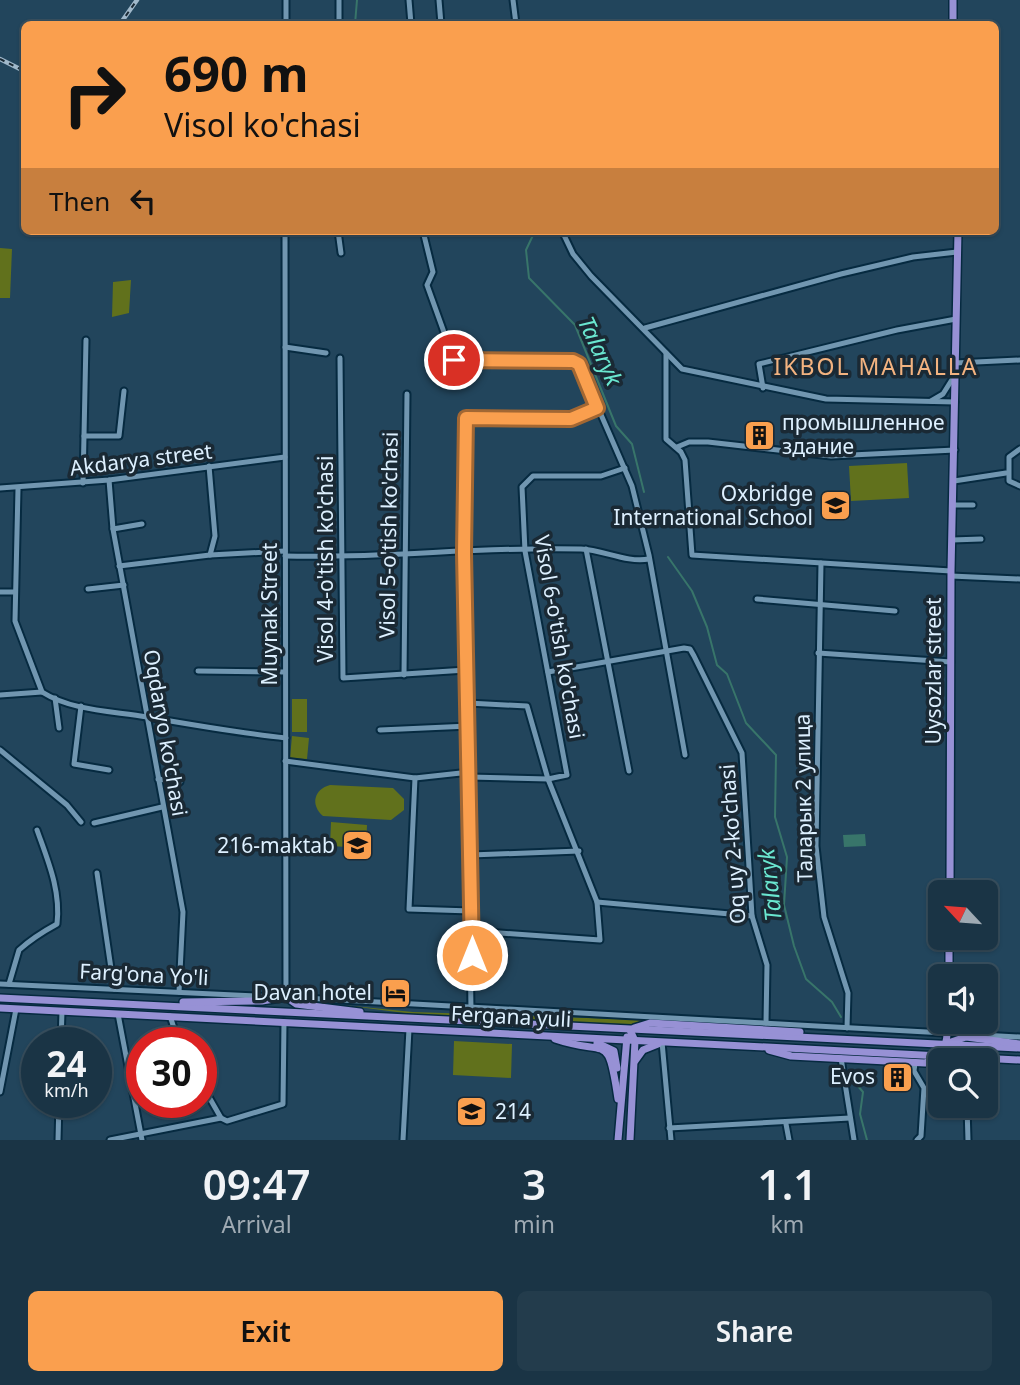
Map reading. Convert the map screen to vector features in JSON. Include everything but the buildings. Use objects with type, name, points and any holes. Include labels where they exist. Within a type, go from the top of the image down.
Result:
[{"type":"main road","points":[[953,0],[953,21]]},
{"type":"main road","name":"Uysozlar street","points":[[950,880],[951,574],[958,235]]},
{"type":"main road","points":[[148,1003],[262,1001],[286,997],[296,1004],[343,1007],[374,1016]]},
{"type":"main road","name":"Fergana yuli","points":[[0,998],[148,1003],[630,1030],[650,1023],[784,1030],[831,1038],[947,1043]]},
{"type":"main road","name":"Fergana yuli","points":[[0,1009],[62,1010],[759,1048],[928,1054]]},
{"type":"main road","points":[[618,1140],[625,1040],[630,1030]]},
{"type":"main road","points":[[630,1030],[635,1041],[630,1140]]},
{"type":"main road","points":[[947,1034],[949,1048]]},
{"type":"main road","points":[[544,1035],[610,1047],[617,1059],[619,1103]]},
{"type":"main road","points":[[634,1061],[643,1050],[662,1042]]},
{"type":"main road","points":[[947,1043],[1020,1046]]},
{"type":"main road","points":[[944,1048],[947,1043]]},
{"type":"main road","points":[[759,1048],[791,1056],[928,1062]]},
{"type":"main road","name":"Fergana yuli","points":[[998,1059],[1020,1060]]},
{"type":"street","points":[[286,0],[286,21]]},
{"type":"street","points":[[339,0],[339,21]]},
{"type":"street","points":[[409,0],[411,21]]},
{"type":"street","points":[[439,0],[441,21]]},
{"type":"street","points":[[513,0],[516,21]]},
{"type":"street","name":"Muynak Street","points":[[285,235],[286,997]]},
{"type":"street","points":[[339,235],[341,253]]},
{"type":"street","points":[[424,235],[433,272],[426,284],[454,360],[457,377]]},
{"type":"street","points":[[564,235],[573,254],[591,276],[645,328],[666,354],[686,370],[826,399],[955,402]]},
{"type":"street","points":[[645,328],[841,274],[913,257],[957,252]]},
{"type":"street","points":[[763,388],[759,364],[897,330],[956,319]]},
{"type":"street","points":[[83,483],[86,340]]},
{"type":"street","points":[[285,348],[326,353]]},
{"type":"street","points":[[666,354],[666,439],[677,447],[685,460],[692,555],[1020,579]]},
{"type":"street","name":"Visol 4-o'tish ko'chasi","points":[[340,358],[343,678],[466,670]]},
{"type":"street","points":[[454,360],[573,361],[579,364],[625,468],[649,559],[685,755]]},
{"type":"street","points":[[956,363],[1020,360]]},
{"type":"street","points":[[929,402],[946,390],[955,372]]},
{"type":"street","points":[[83,436],[119,436],[124,391]]},
{"type":"street","name":"Visol 5-o'tish ko'chasi","points":[[404,675],[407,394]]},
{"type":"street","points":[[471,1009],[470,775],[464,553],[466,418],[571,419],[597,408]]},
{"type":"street","points":[[677,447],[689,442],[708,442],[831,456],[955,450]]},
{"type":"street","points":[[1018,449],[1009,457],[1006,473],[1011,483],[1020,486]]},
{"type":"street","name":"Akdarya street","points":[[0,488],[83,483],[285,457]]},
{"type":"street","points":[[209,466],[215,536],[210,555]]},
{"type":"street","name":"Visol 6-o'tish ko'chasi","points":[[548,779],[566,775],[525,551],[522,487],[531,477],[601,476],[625,468]]},
{"type":"street","points":[[954,481],[1006,473]]},
{"type":"street","name":"Oqdaryo ko'chasi","points":[[109,480],[119,566],[183,912],[179,992]]},
{"type":"street","points":[[18,489],[15,621],[43,692]]},
{"type":"street","points":[[953,505],[972,505]]},
{"type":"street","points":[[113,529],[142,524]]},
{"type":"street","points":[[952,540],[981,539]]},
{"type":"street","points":[[119,566],[210,555],[285,553],[342,557],[586,550],[638,561],[649,559]]},
{"type":"street","points":[[586,550],[629,771]]},
{"type":"street","name":"Таларык 2 улица","points":[[821,563],[816,846],[824,918],[848,993],[847,1028]]},
{"type":"street","points":[[88,589],[124,585]]},
{"type":"street","points":[[0,592],[15,592]]},
{"type":"street","points":[[757,599],[895,611]]},
{"type":"street","name":"Oq uy 2-ko'chasi","points":[[548,672],[690,649],[742,753],[752,916],[767,965],[766,1023]]},
{"type":"street","points":[[818,653],[951,663]]},
{"type":"street","points":[[198,671],[285,672]]},
{"type":"street","points":[[0,695],[43,692],[81,706],[210,729],[286,738]]},
{"type":"street","points":[[55,698],[59,728]]},
{"type":"street","points":[[468,703],[526,704],[548,779],[579,851],[597,902],[597,942],[471,932]]},
{"type":"street","points":[[81,706],[74,764],[109,770]]},
{"type":"street","points":[[380,730],[469,726]]},
{"type":"street","points":[[0,750],[67,805],[81,822]]},
{"type":"street","points":[[285,761],[415,778],[470,775],[548,779]]},
{"type":"street","points":[[415,778],[409,909],[471,911]]},
{"type":"street","points":[[158,779],[180,782]]},
{"type":"street","points":[[94,823],[162,807]]},
{"type":"street","points":[[9,984],[19,950],[38,938],[48,927],[57,924],[59,905],[55,885],[37,830]]},
{"type":"street","points":[[471,855],[579,851]]},
{"type":"street","points":[[97,873],[114,989]]},
{"type":"street","points":[[597,902],[752,916]]},
{"type":"street","name":"Farg'ona Yo'li","points":[[0,984],[286,997]]},
{"type":"street","name":"Fergana yuli","points":[[286,997],[471,1009],[928,1031]]},
{"type":"street","points":[[0,1092],[16,1009]]},
{"type":"street","points":[[61,1027],[62,1010]]},
{"type":"street","points":[[118,1014],[141,1137]]},
{"type":"street","points":[[170,1016],[173,1027]]},
{"type":"street","points":[[217,1111],[221,1118],[227,1121],[283,1104],[284,1022]]},
{"type":"street","points":[[403,1140],[409,1029]]},
{"type":"street","name":"Fergana yuli","points":[[976,1034],[1020,1037]]},
{"type":"street","points":[[662,1042],[671,1140]]},
{"type":"street","points":[[841,1058],[854,1140]]},
{"type":"street","points":[[915,1063],[915,1071],[924,1088],[921,1136],[917,1140]]},
{"type":"street","points":[[58,1140],[59,1118]]},
{"type":"street","points":[[110,1140],[141,1137],[221,1118]]},
{"type":"street","points":[[669,1128],[786,1124],[850,1118]]},
{"type":"street","points":[[967,1118],[968,1140]]},
{"type":"street","points":[[786,1124],[789,1140]]},
{"type":"green space","points":[[0,248],[12,249],[10,298],[0,298]]},
{"type":"green space","points":[[131,280],[129,313],[112,317],[113,282]]},
{"type":"green space","points":[[907,463],[909,498],[851,501],[849,466]]},
{"type":"green space","points":[[292,699],[307,699],[307,732],[292,732]]},
{"type":"green space","points":[[292,736],[309,738],[307,759],[290,758]]},
{"type":"green space","points":[[330,785],[393,788],[404,799],[404,810],[391,820],[323,816],[315,802],[320,790]]},
{"type":"green space","points":[[331,822],[367,825],[366,848],[330,846]]},
{"type":"green space","points":[[343,1005],[413,1012],[644,1020],[630,1025],[412,1014]]},
{"type":"green space","points":[[454,1041],[512,1044],[511,1078],[453,1075]]},
{"type":"shaded area","points":[[865,834],[866,846],[844,847],[843,835]]},
{"type":"waterway","name":"Talaryk","points":[[355,21],[357,0]]},
{"type":"waterway","name":"Talaryk","points":[[533,235],[526,250],[529,278],[575,325],[616,426],[632,444],[644,492]]},
{"type":"waterway","name":"Talaryk","points":[[668,557],[692,591],[707,627],[717,665],[727,674],[746,723],[776,755],[775,817],[787,857],[784,905],[794,946],[806,979],[832,1002],[841,1017]]},
{"type":"waterway","name":"Talaryk","points":[[846,1072],[863,1092],[860,1114],[867,1140]]},
{"type":"railway","points":[[122,21],[137,0]]},
{"type":"railway","points":[[0,59],[21,70]]},
{"type":"place","name":"промышленное здание","points":[[759,435]]},
{"type":"place","name":"Oxbridge International School","points":[[836,506]]},
{"type":"place","name":"216-maktab","points":[[358,846]]},
{"type":"place","name":"Davan hotel","points":[[395,993]]},
{"type":"place","name":"Evos","points":[[898,1077]]},
{"type":"place","name":"214","points":[[472,1112]]},
{"type":"district","name":"IKBOL MAHALLA","points":[[876,367]]},
{"type":"route","points":[[454,360],[573,361],[579,364],[597,408],[571,419],[466,418],[464,553],[472,955]]}]
